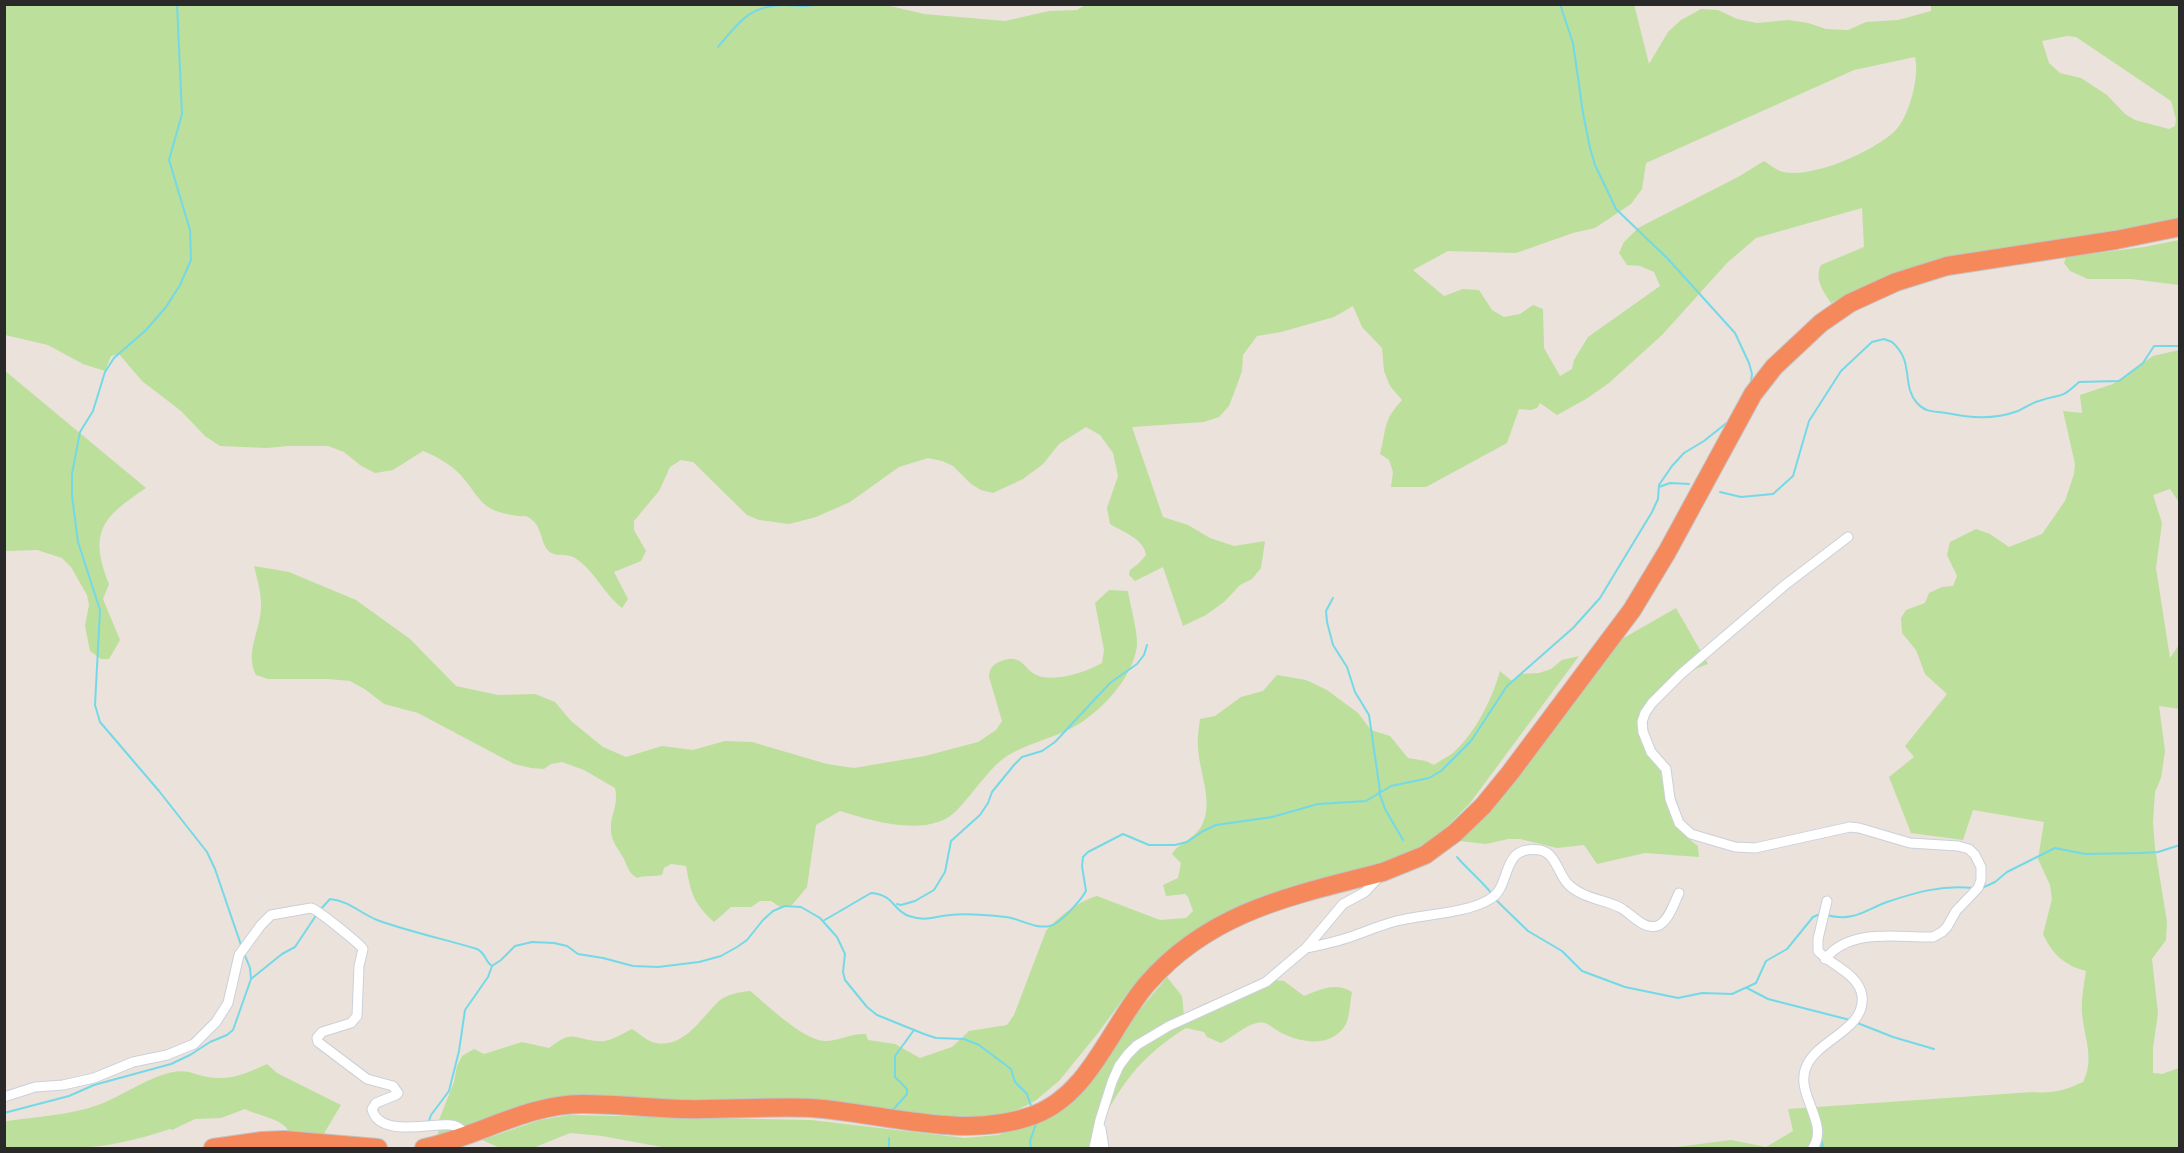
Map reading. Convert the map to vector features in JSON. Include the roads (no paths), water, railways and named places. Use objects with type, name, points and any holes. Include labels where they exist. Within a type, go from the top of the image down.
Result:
[{"type":"highway","points":[[424,1149],[446,1144],[540,1109],[559,1105],[681,1109],[808,1108],[961,1126],[1005,1124],[1054,1106],[1083,1078],[1126,1011],[1148,983],[1175,956],[1212,929],[1256,907],[1383,872],[1425,855],[1455,833],[1483,806],[1632,610],[1667,552],[1754,394],[1774,367],[1821,323],[1850,303],[1896,282],[1947,266],[2116,240],[2180,227]]},
{"type":"highway","points":[[213,1149],[284,1140],[378,1149]]},
{"type":"street","points":[[1826,958],[1841,944],[1863,937],[1933,937],[1942,932],[1956,911],[1978,888],[1981,880],[1981,867],[1975,855],[1964,847],[1910,843],[1859,828],[1842,828],[1755,848],[1735,847],[1691,834],[1679,823],[1670,799],[1666,769],[1651,752],[1645,740],[1642,722],[1652,703],[1682,674],[1785,585],[1848,537]]},
{"type":"street","points":[[1306,948],[1336,942],[1394,921],[1484,903],[1499,891],[1508,864],[1515,856],[1530,850],[1544,851],[1549,855],[1566,882],[1577,891],[1617,906],[1650,926],[1656,927],[1663,923],[1679,893]]},
{"type":"street","points":[[1094,1149],[1100,1120],[1119,1066],[1137,1045],[1168,1026],[1266,982],[1306,948],[1343,904],[1365,892],[1383,872]]},
{"type":"street","points":[[1813,1149],[1818,1134],[1805,1089],[1806,1068],[1818,1050],[1854,1021],[1860,1014],[1862,1004],[1861,993],[1856,982],[1826,958],[1817,947],[1827,901]]},
{"type":"street","points":[[4,1097],[35,1087],[63,1085],[94,1078],[134,1062],[167,1055],[194,1044],[216,1022],[228,1003],[239,955],[261,925],[271,915],[315,908],[359,944],[363,950],[359,966],[357,1016],[351,1023],[322,1032],[317,1038],[318,1042],[367,1079],[396,1088],[398,1093],[394,1097],[380,1101],[374,1106],[372,1111],[380,1119],[398,1127],[451,1125],[461,1129],[468,1136]]},
{"type":"street","points":[[1100,1120],[1104,1149]]},
{"type":"waterway","points":[[177,4],[182,114],[169,160],[190,230],[191,260],[180,285],[166,307],[146,330],[114,358],[105,372],[93,411],[80,432],[72,474],[72,496],[78,542],[100,610],[95,705],[100,722],[207,852],[241,945]]},
{"type":"waterway","points":[[718,47],[739,23],[762,8],[817,4]]},
{"type":"waterway","points":[[1560,4],[1573,43],[1590,148],[1595,165],[1616,209],[1668,259],[1735,333],[1749,363],[1752,374],[1751,382]]},
{"type":"waterway","points":[[1720,492],[1741,497],[1773,494],[1793,476],[1809,421],[1841,371],[1872,342],[1884,339],[1892,342],[1899,350],[1906,365],[1912,396],[1924,408],[1934,412],[1982,417],[2000,416],[2018,411],[2036,402],[2063,394],[2079,382],[2119,381],[2143,363],[2154,346],[2180,346]]},
{"type":"waterway","points":[[823,921],[871,893],[885,897],[904,914],[915,918],[978,914],[1012,918],[1038,926],[1050,926],[1075,906],[1086,891],[1083,857],[1088,852],[1123,834],[1149,845],[1175,845],[1187,842],[1216,825],[1272,817],[1318,804],[1366,801],[1391,786],[1429,778],[1441,771],[1471,741],[1507,686],[1573,628],[1600,598],[1652,512],[1658,499],[1659,485],[1672,466],[1684,453],[1704,441],[1729,421]]},
{"type":"waterway","points":[[1659,487],[1670,483],[1689,484]]},
{"type":"waterway","points":[[1333,598],[1326,611],[1327,622],[1333,645],[1347,667],[1355,692],[1369,715],[1380,791]]},
{"type":"waterway","points":[[897,904],[915,901],[934,890],[945,872],[951,841],[980,815],[992,792],[1014,765],[1022,757],[1042,751],[1055,742],[1110,683],[1137,664],[1144,655],[1147,645]]},
{"type":"waterway","points":[[1379,792],[1385,809],[1403,840]]},
{"type":"waterway","points":[[1982,888],[1995,882],[2007,872],[2055,848],[2085,854],[2141,853],[2158,852],[2180,845]]},
{"type":"waterway","points":[[1457,857],[1492,894]]},
{"type":"waterway","points":[[1826,915],[1851,916],[1887,902],[1940,888],[1973,888]]},
{"type":"waterway","points":[[320,910],[330,899],[343,902],[377,920],[477,949],[492,966]]},
{"type":"waterway","points":[[1495,899],[1528,931],[1562,951],[1582,971],[1625,987],[1678,998],[1702,993],[1732,994],[1756,983],[1766,961],[1787,949],[1813,917],[1820,914]]},
{"type":"waterway","points":[[492,966],[515,946],[532,942],[567,946],[578,954],[633,966],[658,967],[699,962],[721,956],[737,947],[747,940],[773,911],[785,906],[801,907],[820,918],[837,937],[845,954],[843,972],[845,980],[867,1007],[877,1015],[924,1034],[936,1038],[964,1039],[979,1045],[1011,1069],[1015,1082],[1027,1094],[1031,1106]]},
{"type":"waterway","points":[[4,1113],[69,1096],[94,1085],[171,1064],[227,1035],[233,1030],[251,979],[282,954],[295,947],[317,914]]},
{"type":"waterway","points":[[244,953],[250,968],[251,979]]},
{"type":"waterway","points":[[431,1123],[429,1121],[431,1115],[449,1091],[459,1051],[465,1010],[488,977],[492,966]]},
{"type":"waterway","points":[[1747,988],[1768,999],[1850,1020]]},
{"type":"waterway","points":[[1855,1022],[1893,1037],[1934,1049]]},
{"type":"waterway","points":[[892,1111],[907,1094],[907,1089],[895,1077],[895,1056],[914,1030]]},
{"type":"waterway","points":[[1031,1148],[1030,1141],[1036,1124]]},
{"type":"waterway","points":[[889,1138],[889,1148]]},
{"type":"waterway","points":[[1822,1142],[1823,1148]]}]
